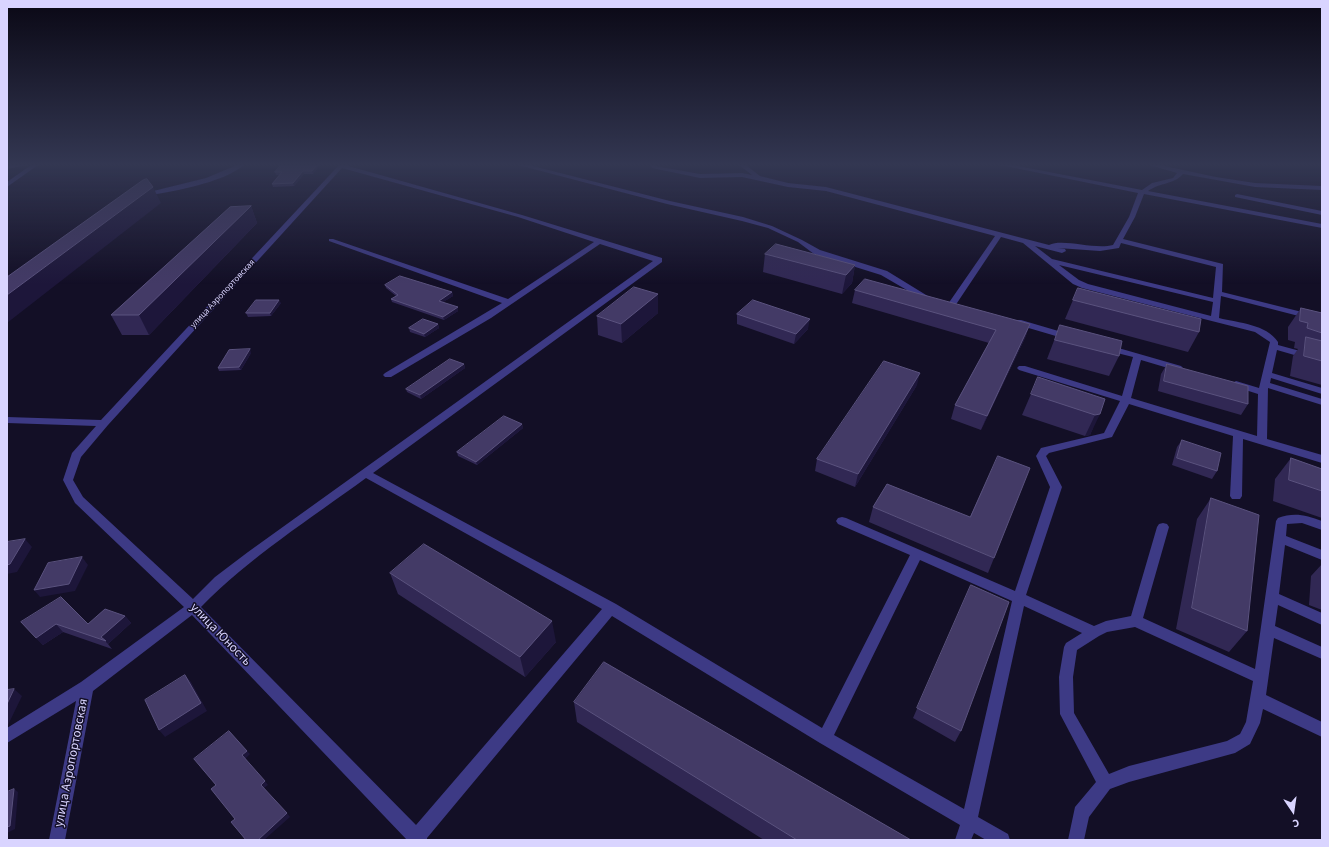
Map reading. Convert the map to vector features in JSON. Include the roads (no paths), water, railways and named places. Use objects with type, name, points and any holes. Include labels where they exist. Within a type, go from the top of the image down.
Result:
[{"type":"street","name":"улица Аэропортовская","points":[[104,423],[306,205]]},
{"type":"street","points":[[7,736],[86,687],[193,607],[219,581],[252,554],[660,260],[474,205]]},
{"type":"street","points":[[676,205],[743,219],[770,227],[800,241],[817,252],[884,273],[924,298],[949,303],[999,235]]},
{"type":"street","points":[[884,205],[1062,251]]},
{"type":"street","points":[[1046,246],[1060,245],[1101,249],[1116,246],[1132,217],[1136,205]]},
{"type":"street","points":[[1208,205],[1322,226]]},
{"type":"street","points":[[1280,205],[1322,213]]},
{"type":"street","points":[[331,240],[508,302]]},
{"type":"street","points":[[388,375],[508,302],[596,240]]},
{"type":"street","points":[[1119,240],[1220,266],[1215,319]]},
{"type":"street","points":[[1025,241],[1076,282],[1085,286],[1215,319],[1265,334],[1271,338],[1274,342],[1264,388],[1262,440]]},
{"type":"street","points":[[1049,260],[1322,320]]},
{"type":"street","points":[[1012,321],[1078,340]]},
{"type":"street","points":[[1100,346],[1189,371]]},
{"type":"street","points":[[1273,346],[1322,360]]},
{"type":"street","points":[[963,840],[969,821],[1019,598],[1056,487],[1041,456],[1045,450],[1108,435],[1126,400],[1138,356]]},
{"type":"street","points":[[1022,368],[1322,458]]},
{"type":"street","points":[[1266,374],[1322,391]]},
{"type":"street","points":[[1226,381],[1264,388],[1322,402]]},
{"type":"street","points":[[7,420],[104,423]]},
{"type":"street","name":"улица Юность","points":[[104,423],[76,456],[68,480],[79,500],[193,607],[418,839]]},
{"type":"street","points":[[1236,496],[1238,433]]},
{"type":"street","points":[[365,473],[611,608],[825,738],[1002,840]]},
{"type":"street","points":[[1076,840],[1082,813],[1105,783],[1129,774],[1230,748],[1245,740],[1253,723],[1258,699],[1281,539],[1282,520],[1290,517],[1299,517],[1322,526]]},
{"type":"street","points":[[842,521],[1094,632]]},
{"type":"street","points":[[1136,621],[1163,527]]},
{"type":"street","points":[[1281,539],[1322,555]]},
{"type":"street","points":[[825,738],[917,553]]},
{"type":"street","points":[[1272,598],[1322,619]]},
{"type":"street","points":[[418,839],[611,608]]},
{"type":"street","points":[[1105,783],[1082,744],[1068,714],[1066,677],[1071,647],[1094,632],[1106,627],[1136,621],[1261,678]]},
{"type":"street","points":[[1268,629],[1322,653]]},
{"type":"street","name":"улица Аэропортовская","points":[[57,840],[86,687]]},
{"type":"street","points":[[1258,699],[1322,730]]}]
